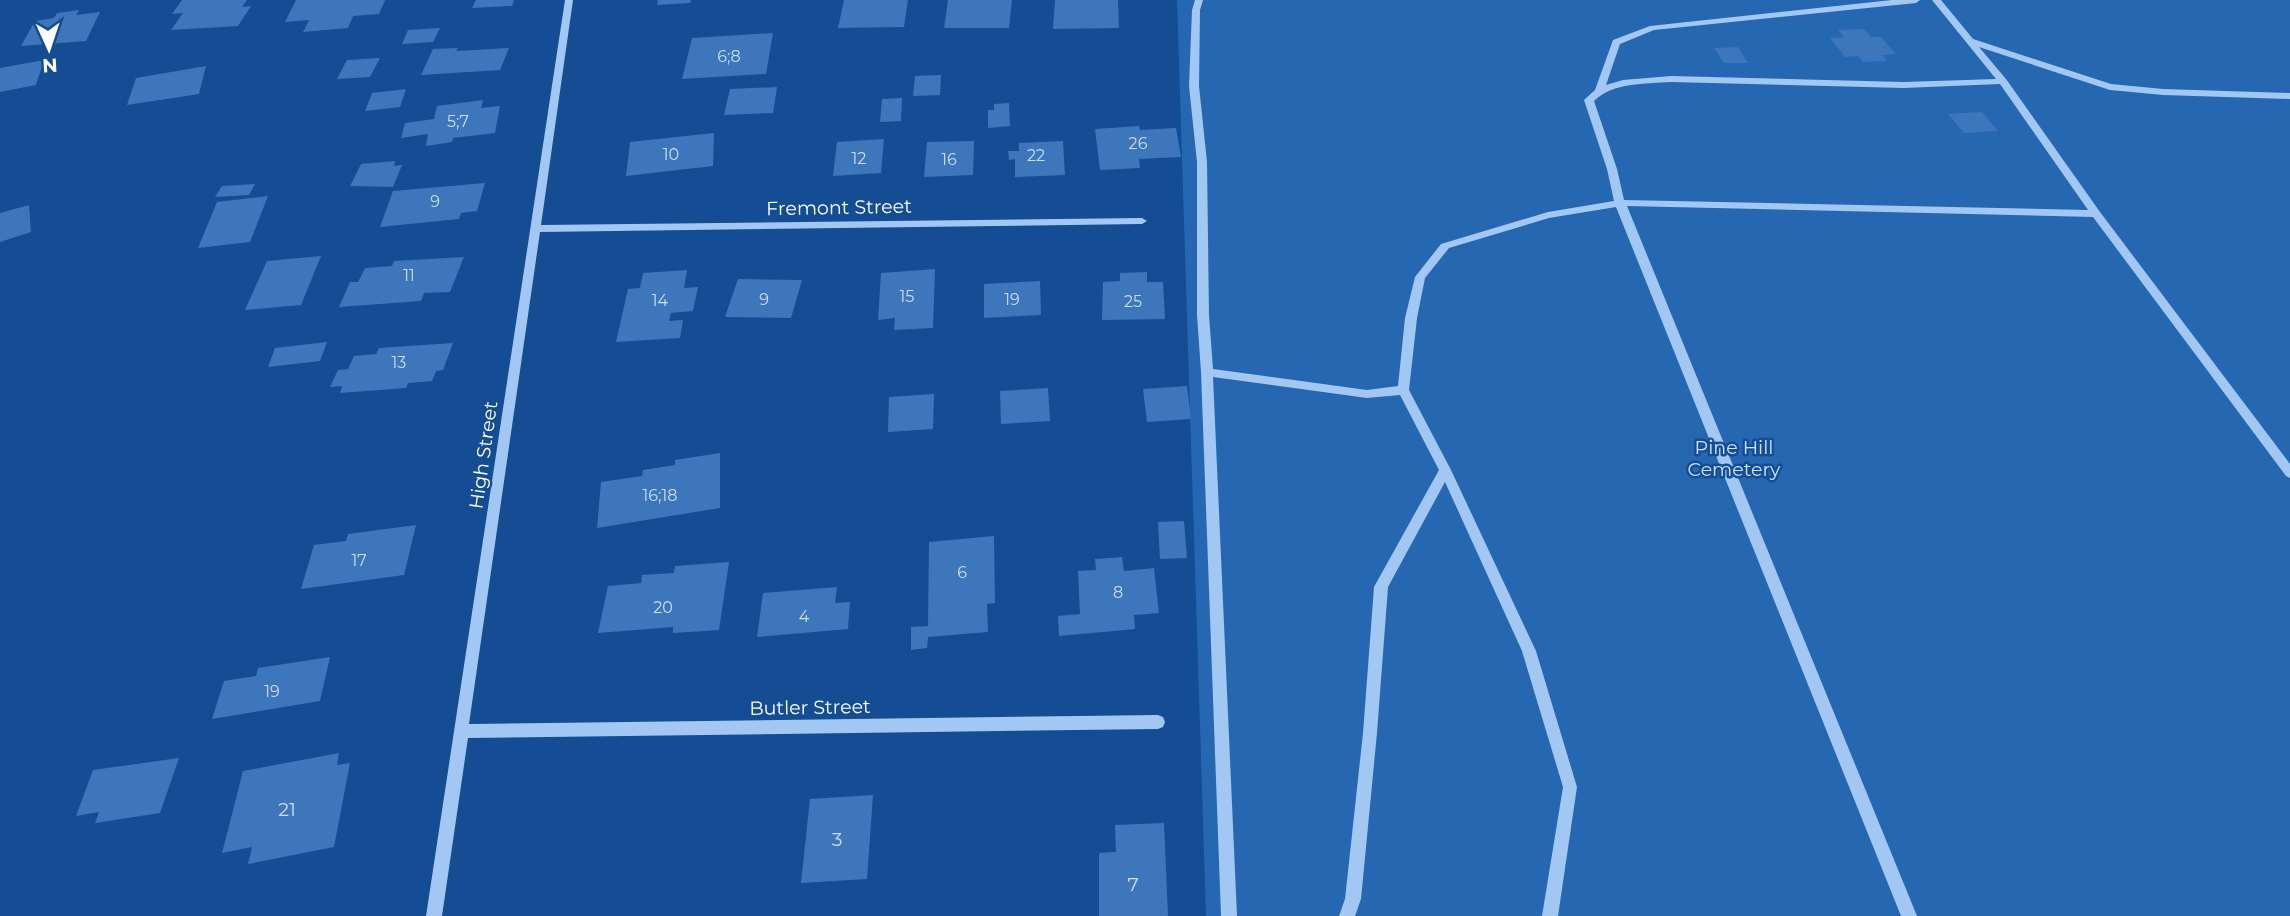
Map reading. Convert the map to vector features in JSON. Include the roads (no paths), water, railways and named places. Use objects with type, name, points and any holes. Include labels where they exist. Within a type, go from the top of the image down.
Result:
[{"type":"street","name":"High Street","points":[[434,916],[569,0]]},
{"type":"street","points":[[1599,92],[1616,42],[1654,28],[1916,0]]},
{"type":"street","points":[[1967,39],[2110,87],[2163,92],[2290,96]]},
{"type":"street","points":[[2003,81],[2096,214],[2290,473]]},
{"type":"street","points":[[1909,916],[1620,203],[2096,214]]},
{"type":"street","name":"Fremont Street","points":[[536,229],[1142,221]]},
{"type":"street","points":[[1207,372],[1229,916]]},
{"type":"street","points":[[1404,390],[1445,470],[1529,651],[1570,787],[1550,916]]},
{"type":"street","name":"Butler Street","points":[[461,731],[1158,722]]},
{"type":"lane","points":[[1199,0],[1196,9],[1194,86],[1202,162],[1203,315],[1207,372],[1367,394],[1404,390],[1411,318],[1420,277],[1445,246],[1548,215],[1620,203],[1612,169],[1589,100],[1599,92],[1623,82],[1671,79],[1904,85],[2003,81]]},
{"type":"lane","points":[[1936,0],[2003,81]]},
{"type":"lane","points":[[1347,916],[1353,899],[1369,747],[1381,587],[1445,470]]},
{"type":"park label","name":"Pine Hill Cemetery","points":[[1734,458]]}]
